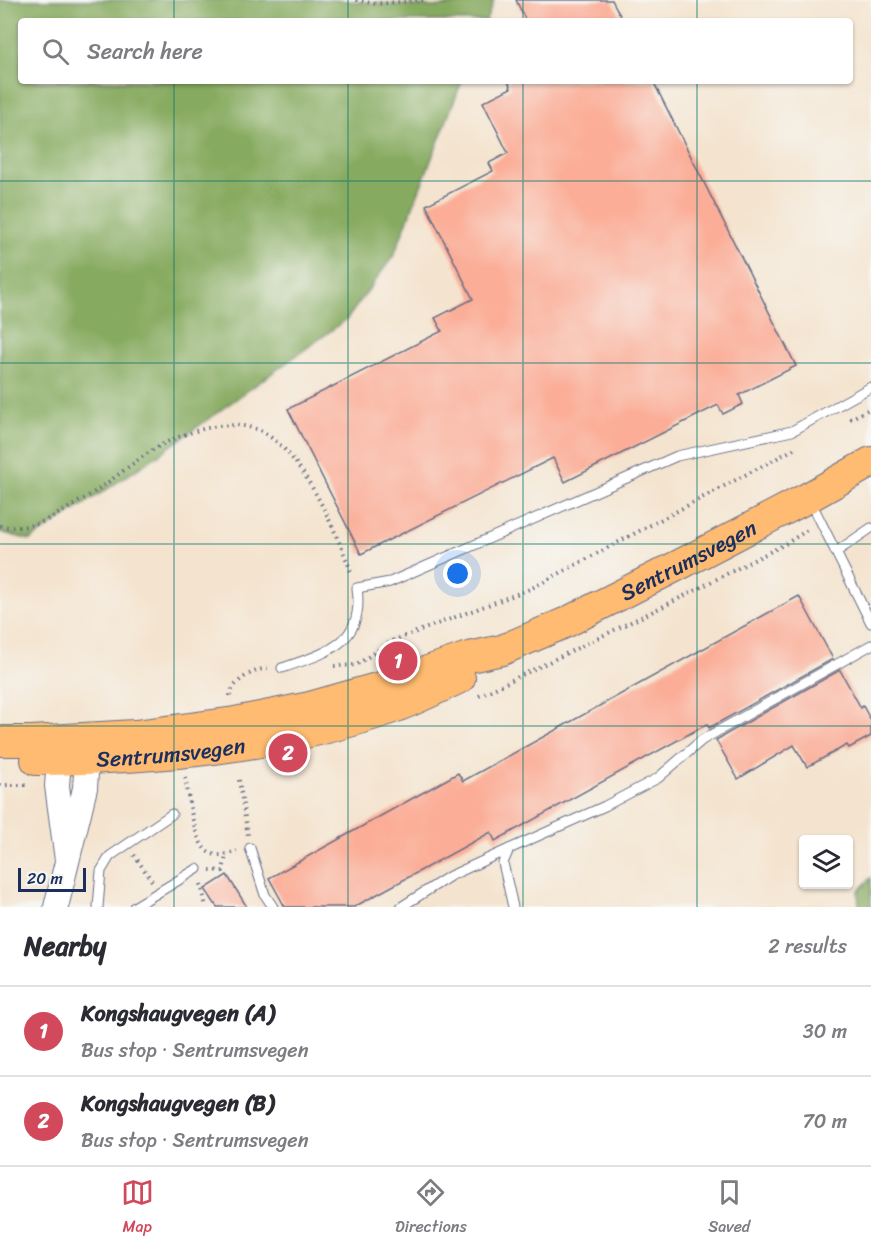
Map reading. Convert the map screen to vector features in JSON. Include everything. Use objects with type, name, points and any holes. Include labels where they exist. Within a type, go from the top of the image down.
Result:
[{"type":"main road","name":"Sentrumsvegen","points":[[0,761],[74,753],[240,746],[316,730],[393,708],[472,673],[502,650],[567,622],[809,497],[871,462]]},
{"type":"main road","name":"Sentrumsvegen","points":[[0,741],[74,753]]},
{"type":"street","points":[[56,907],[85,788],[74,753]]},
{"type":"lane","points":[[282,668],[333,648],[348,636],[359,608],[357,588],[390,582],[677,456],[792,431],[871,387]]},
{"type":"lane","points":[[809,497],[871,623]]},
{"type":"lane","points":[[836,552],[871,528]]},
{"type":"lane","points":[[401,907],[450,876],[605,806],[658,778],[702,740],[871,645]]},
{"type":"lane","points":[[98,907],[101,872],[110,856],[172,814]]},
{"type":"lane","points":[[250,848],[265,895],[273,907]]},
{"type":"lane","points":[[508,849],[503,863],[513,907]]},
{"type":"lane","points":[[134,907],[197,869]]},
{"type":"path","points":[[356,0],[376,4],[425,0]]},
{"type":"path","points":[[843,423],[871,408]]},
{"type":"path","points":[[0,526],[22,528],[50,518],[95,492],[162,445],[188,433],[228,426],[255,429],[280,444],[313,488],[346,558],[357,588]]},
{"type":"path","points":[[325,666],[356,665],[392,641],[530,589],[805,443]]},
{"type":"path","points":[[229,699],[231,689],[242,678],[263,668],[282,668]]},
{"type":"path","points":[[185,777],[201,845],[211,854],[226,855],[250,848],[239,780]]},
{"type":"path","points":[[206,907],[197,869],[223,870],[226,855]]},
{"type":"path","points":[[140,864],[144,870]]},
{"type":"green space","points":[[0,0],[334,0],[436,7],[494,0],[487,18],[18,18],[18,84],[461,84],[394,255],[347,319],[157,456],[30,540],[0,532]]},
{"type":"green space","points":[[871,878],[871,907],[859,907],[858,891]]},
{"type":"building","points":[[516,0],[612,0],[621,18],[525,18]]},
{"type":"building","points":[[509,84],[655,84],[796,366],[739,395],[743,404],[723,414],[718,405],[565,482],[553,458],[361,554],[288,409],[442,331],[435,318],[473,299],[426,205],[493,171],[489,163],[508,153],[483,102],[511,88]]},
{"type":"building","points":[[799,596],[833,659],[709,728],[707,724],[495,841],[491,832],[354,907],[285,907],[269,878],[458,773],[463,781]]},
{"type":"building","points":[[840,670],[871,721],[871,736],[849,748],[847,745],[807,767],[794,745],[738,779],[716,740]]},
{"type":"building","points":[[227,875],[247,907],[217,907],[205,889]]},
{"type":"place","name":"Kongshaugvegen (A)","points":[[398,661]]},
{"type":"place","name":"Kongshaugvegen (B)","points":[[288,753]]}]
